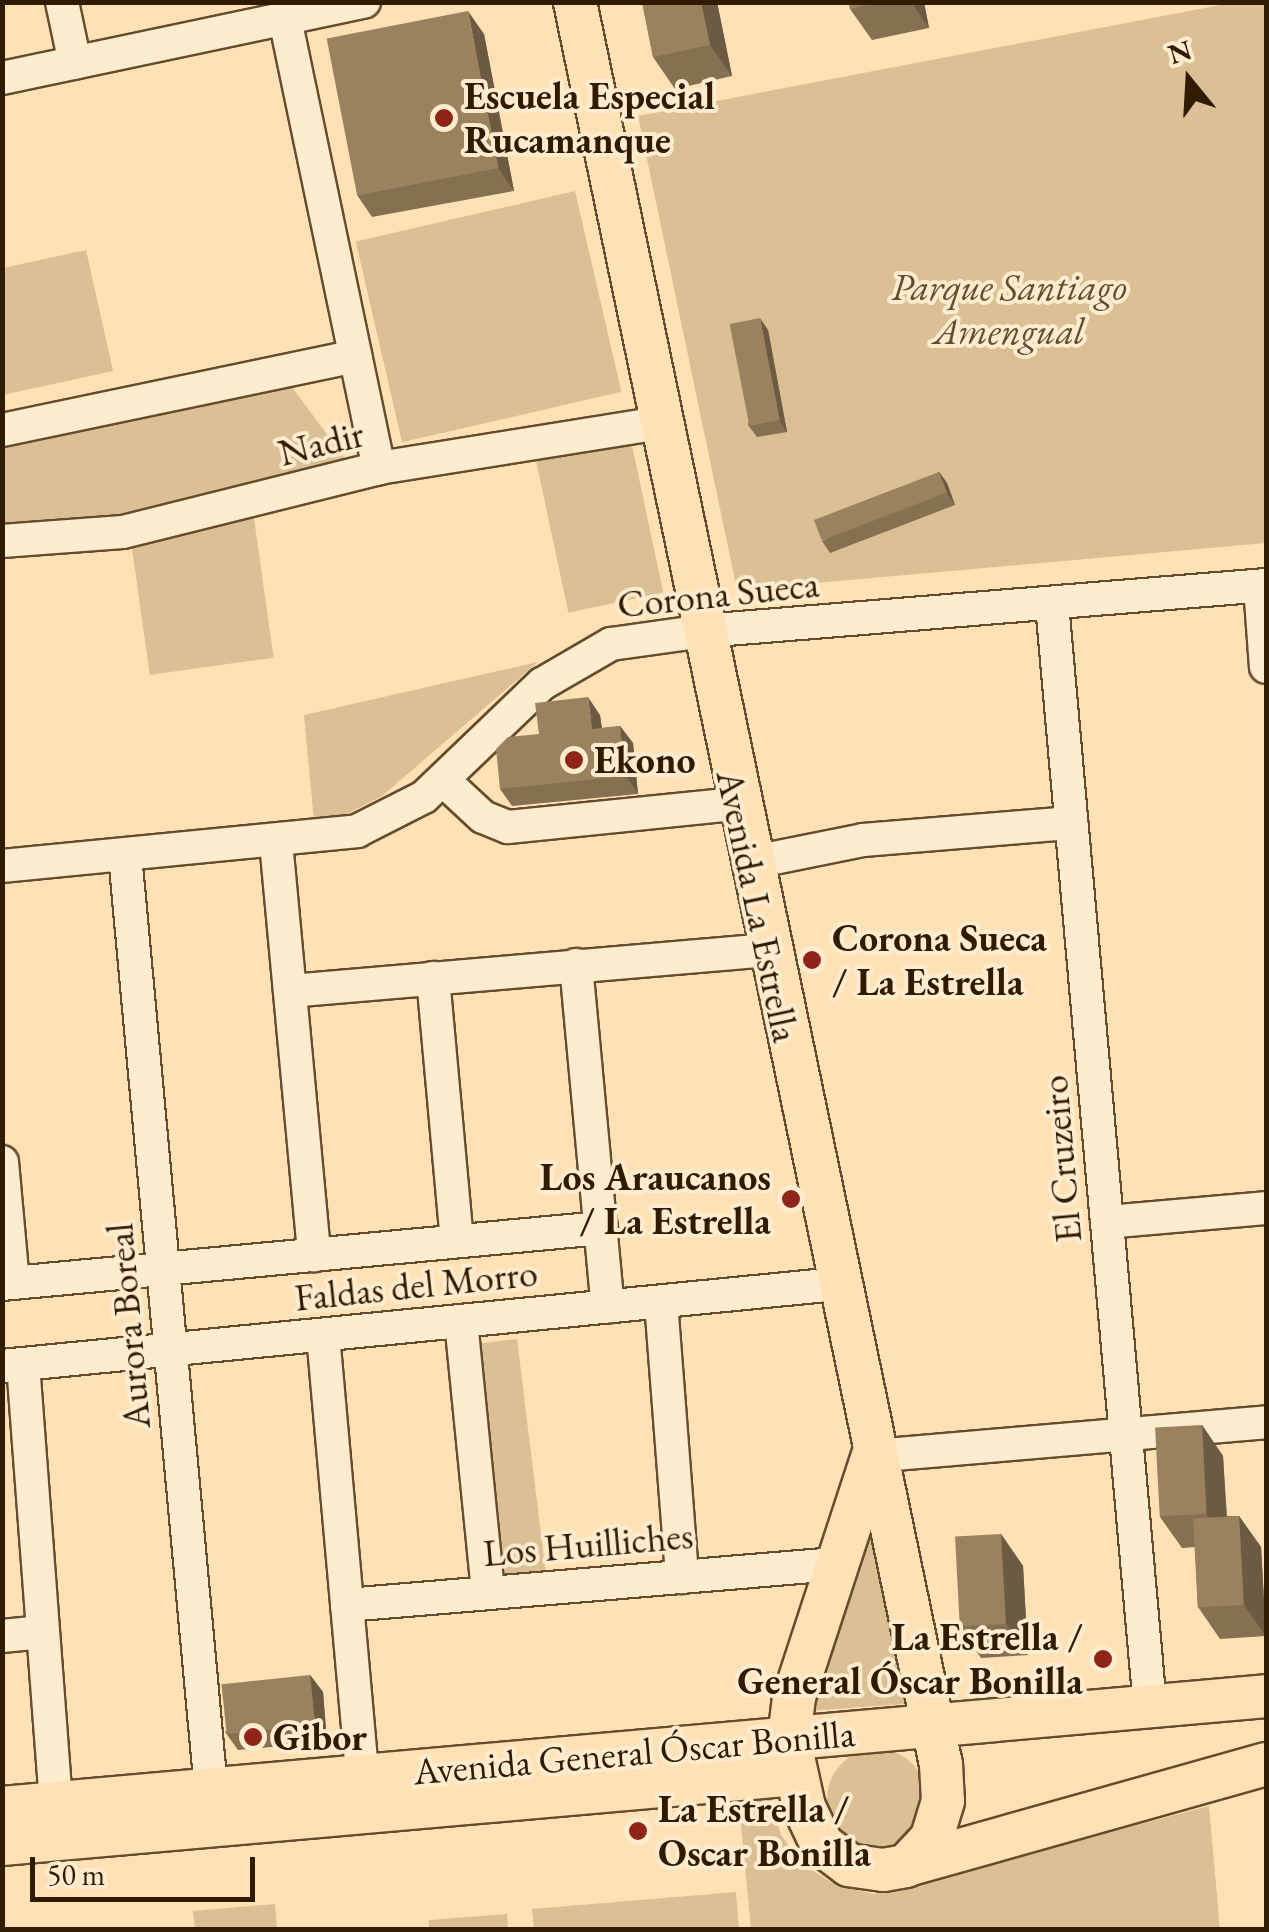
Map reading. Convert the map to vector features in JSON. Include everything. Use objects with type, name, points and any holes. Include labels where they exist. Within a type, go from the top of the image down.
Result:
[{"type":"main road","name":"Avenida La Estrella","points":[[575,2],[748,863],[872,1456],[890,1510],[934,1725],[942,1816],[925,1848],[906,1866],[872,1870],[838,1859],[815,1835],[792,1756],[794,1697],[872,1456]]},
{"type":"main road","name":"Avenida General Óscar Bonilla","points":[[2,1844],[792,1756],[934,1725],[1266,1696]]},
{"type":"main road","name":"Avenida General Óscar Bonilla","points":[[2,1808],[362,1776],[792,1756]]},
{"type":"main road","points":[[906,1866],[1266,1764]]},
{"type":"street","points":[[62,2],[75,62]]},
{"type":"street","points":[[2,78],[75,62],[228,16],[286,19],[364,2]]},
{"type":"street","points":[[286,19],[379,468]]},
{"type":"street","points":[[2,430],[356,356]]},
{"type":"street","name":"Nadir","points":[[2,541],[123,532],[379,468],[660,422]]},
{"type":"street","points":[[1263,585],[1266,667]]},
{"type":"street","name":"Corona Sueca","points":[[2,866],[357,831],[402,810],[444,780],[579,657],[626,641],[703,630],[1263,585]]},
{"type":"street","name":"El Cruzeiro","points":[[1052,604],[1150,1706]]},
{"type":"street","points":[[444,780],[482,817],[508,827],[736,804]]},
{"type":"street","points":[[748,863],[880,838],[1071,822]]},
{"type":"street","points":[[276,842],[314,1254]]},
{"type":"street","name":"Aurora Boreal","points":[[126,855],[211,1789]]},
{"type":"street","points":[[290,991],[767,950]]},
{"type":"street","points":[[576,966],[608,1307]]},
{"type":"street","points":[[433,978],[456,1241]]},
{"type":"street","points":[[2,1162],[8,1283]]},
{"type":"street","points":[[1106,1222],[1266,1208]]},
{"type":"street","name":"Faldas del Morro","points":[[8,1283],[601,1228]]},
{"type":"street","name":"Faldas del Morro","points":[[13,1365],[837,1284]]},
{"type":"street","points":[[661,1302],[682,1577]]},
{"type":"street","points":[[461,1321],[488,1593]]},
{"type":"street","points":[[324,1334],[362,1776]]},
{"type":"street","points":[[13,1365],[43,1632],[56,1804]]},
{"type":"street","points":[[872,1456],[1266,1422]]},
{"type":"street","name":"Los Huilliches","points":[[347,1604],[836,1564]]},
{"type":"street","points":[[2,1636],[43,1632]]},
{"type":"green space","name":"Parque Santiago Amengual","points":[[1231,3],[1266,3],[1266,543],[737,590],[638,116]]},
{"type":"green space","points":[[575,191],[621,392],[402,442],[356,242]]},
{"type":"green space","points":[[86,250],[113,371],[3,395],[3,268]]},
{"type":"green space","points":[[289,383],[346,460],[124,521],[3,528],[3,442]]},
{"type":"green space","points":[[630,436],[663,593],[568,613],[535,456]]},
{"type":"green space","points":[[254,518],[274,658],[150,675],[130,535]]},
{"type":"green space","points":[[538,662],[382,796],[343,816],[314,821],[304,715]]},
{"type":"green space","points":[[517,1339],[546,1571],[504,1576],[475,1344]]},
{"type":"green space","points":[[879,1534],[917,1703],[807,1711],[862,1536]]},
{"type":"green space","points":[[877,1749],[896,1753],[912,1764],[923,1780],[927,1799],[923,1818],[912,1834],[896,1845],[877,1849],[858,1845],[842,1834],[831,1818],[827,1799],[831,1780],[842,1764],[858,1753]]},
{"type":"green space","points":[[770,1798],[781,1835],[804,1865],[837,1886],[875,1894],[1209,1806],[1220,1929],[751,1929],[739,1804]]},
{"type":"green space","points":[[736,1892],[739,1929],[534,1929],[532,1909]]},
{"type":"green space","points":[[275,1904],[277,1929],[195,1929],[193,1911]]},
{"type":"green space","points":[[507,1914],[508,1929],[429,1929],[429,1920]]},
{"type":"building","points":[[642,2],[701,2],[710,45],[653,57]]},
{"type":"building","points":[[849,2],[881,2],[850,9]]},
{"type":"building","points":[[468,11],[499,168],[357,196],[327,38]]},
{"type":"building","points":[[760,318],[780,420],[749,426],[730,324]]},
{"type":"building","points":[[939,472],[947,493],[822,541],[814,520]]},
{"type":"building","name":"Ekono","points":[[588,697],[592,729],[620,726],[626,776],[500,789],[496,749],[508,737],[539,734],[535,703]]},
{"type":"building","points":[[1202,1425],[1207,1514],[1160,1516],[1155,1427]]},
{"type":"building","points":[[1239,1516],[1244,1605],[1198,1607],[1193,1518]]},
{"type":"building","points":[[1001,1534],[1006,1624],[960,1626],[955,1536]]},
{"type":"building","points":[[310,1675],[315,1725],[227,1734],[221,1684]]},
{"type":"place","name":"Escuela Especial Rucamanque","points":[[444,118]]},
{"type":"place","name":"Ekono","points":[[574,760]]},
{"type":"place","name":"Corona Sueca / La Estrella","points":[[812,960]]},
{"type":"place","name":"Los Araucanos / La Estrella","points":[[791,1199]]},
{"type":"place","name":"La Estrella / General Óscar Bonilla","points":[[1103,1659]]},
{"type":"place","name":"Gibor","points":[[253,1737]]},
{"type":"place","name":"La Estrella / Oscar Bonilla","points":[[638,1831]]}]
